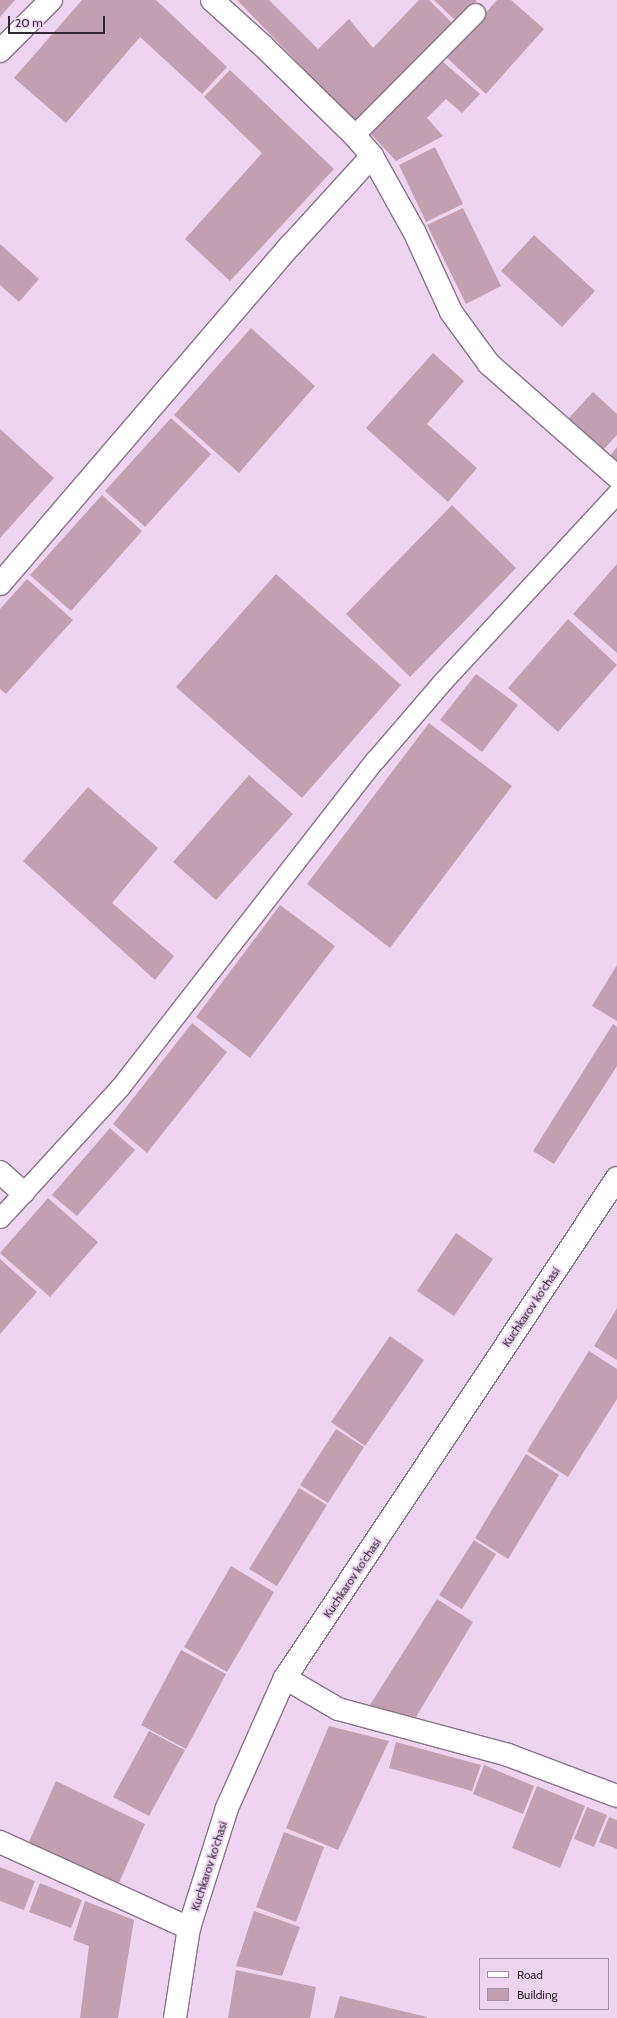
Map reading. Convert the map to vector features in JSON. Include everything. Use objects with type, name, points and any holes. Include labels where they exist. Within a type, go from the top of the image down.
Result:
[{"type":"street","points":[[0,51],[51,0]]},
{"type":"street","points":[[212,0],[264,47],[354,135],[372,156],[414,231],[451,312],[489,364],[617,477]]},
{"type":"street","points":[[0,584],[291,246],[372,156]]},
{"type":"street","points":[[0,1172],[22,1193]]},
{"type":"street","name":"Kuchkarov ko'chasi","points":[[175,2018],[189,1928],[227,1808],[286,1678],[617,1178]]},
{"type":"street","points":[[286,1678],[338,1709],[508,1755],[617,1796]]},
{"type":"street","points":[[0,1842],[189,1928]]},
{"type":"lane","points":[[354,135],[475,13]]},
{"type":"lane","points":[[0,1218],[120,1087],[375,760],[442,682],[617,493]]},
{"type":"building","points":[[0,0],[15,0],[0,17]]},
{"type":"building","points":[[82,0],[156,0],[227,67],[202,94],[140,37],[66,123],[14,78]]},
{"type":"building","points":[[237,0],[269,0],[318,49],[349,19],[373,48],[419,0],[429,0],[454,25],[357,124]]},
{"type":"building","points":[[434,0],[477,0],[457,22]]},
{"type":"building","points":[[497,0],[511,0],[544,29],[486,94],[446,57]]},
{"type":"building","points":[[442,61],[480,94],[462,113],[446,99],[427,118],[443,136],[396,161],[369,132]]},
{"type":"building","points":[[230,70],[334,169],[230,281],[185,239],[262,153],[204,97]]},
{"type":"building","points":[[435,147],[463,204],[426,222],[399,165]]},
{"type":"building","points":[[463,208],[501,286],[466,304],[427,225]]},
{"type":"building","points":[[534,235],[595,291],[562,327],[501,271]]},
{"type":"building","points":[[0,244],[39,279],[19,302],[0,285]]},
{"type":"building","points":[[251,328],[315,386],[239,473],[174,415]]},
{"type":"building","points":[[433,353],[464,381],[427,424],[477,468],[448,502],[366,428]]},
{"type":"building","points":[[593,392],[617,414],[617,435],[602,451],[568,419]]},
{"type":"building","points":[[171,418],[211,454],[145,527],[105,491]]},
{"type":"building","points":[[0,429],[54,478],[0,538]]},
{"type":"building","points":[[617,447],[617,461],[610,456]]},
{"type":"building","points":[[102,495],[142,531],[71,611],[30,575]]},
{"type":"building","points":[[452,505],[516,568],[410,677],[346,614]]},
{"type":"building","points":[[617,564],[617,653],[573,614]]},
{"type":"building","points":[[276,574],[401,685],[302,798],[176,687]]},
{"type":"building","points":[[27,579],[73,620],[6,694],[0,689],[0,609]]},
{"type":"building","points":[[568,619],[617,665],[558,732],[508,688]]},
{"type":"building","points":[[476,674],[518,705],[482,752],[440,720]]},
{"type":"building","points":[[429,723],[512,786],[390,948],[307,884]]},
{"type":"building","points":[[249,775],[293,814],[216,900],[173,862]]},
{"type":"building","points":[[88,787],[158,848],[112,903],[174,956],[155,980],[23,861]]},
{"type":"building","points":[[280,905],[335,946],[250,1058],[196,1017]]},
{"type":"building","points":[[617,965],[617,1021],[592,1006]]},
{"type":"building","points":[[192,1023],[227,1052],[147,1153],[113,1124]]},
{"type":"building","points":[[613,1024],[617,1027],[617,1066],[554,1164],[533,1151]]},
{"type":"building","points":[[110,1128],[135,1150],[77,1216],[52,1195]]},
{"type":"building","points":[[48,1198],[98,1242],[50,1297],[0,1253]]},
{"type":"building","points":[[456,1233],[493,1259],[454,1316],[417,1291]]},
{"type":"building","points":[[0,1259],[37,1292],[0,1334]]},
{"type":"building","points":[[617,1308],[617,1360],[594,1346]]},
{"type":"building","points":[[390,1336],[424,1360],[365,1446],[331,1422]]},
{"type":"building","points":[[589,1351],[617,1369],[617,1399],[568,1477],[527,1451]]},
{"type":"building","points":[[336,1429],[364,1447],[328,1503],[300,1485]]},
{"type":"building","points":[[526,1454],[559,1475],[508,1559],[475,1538]]},
{"type":"building","points":[[299,1488],[327,1505],[277,1586],[249,1569]]},
{"type":"building","points":[[474,1540],[496,1554],[462,1609],[439,1595]]},
{"type":"building","points":[[231,1566],[274,1592],[227,1672],[184,1647]]},
{"type":"building","points":[[437,1599],[473,1622],[416,1717],[368,1708]]},
{"type":"building","points":[[181,1650],[226,1674],[186,1749],[141,1725]]},
{"type":"building","points":[[329,1726],[389,1741],[338,1850],[286,1828]]},
{"type":"building","points":[[149,1731],[185,1750],[149,1816],[113,1797]]},
{"type":"building","points":[[396,1742],[481,1765],[472,1791],[389,1768]]},
{"type":"building","points":[[484,1765],[534,1786],[523,1814],[473,1794]]},
{"type":"building","points":[[56,1781],[145,1824],[118,1885],[28,1844]]},
{"type":"building","points":[[537,1786],[585,1806],[560,1868],[512,1848]]},
{"type":"building","points":[[587,1807],[607,1815],[594,1847],[574,1839]]},
{"type":"building","points":[[609,1817],[617,1820],[617,1849],[599,1842]]},
{"type":"building","points":[[284,1832],[324,1847],[296,1922],[256,1907]]},
{"type":"building","points":[[0,1867],[35,1881],[24,1910],[0,1901]]},
{"type":"building","points":[[40,1883],[82,1900],[71,1928],[29,1912]]},
{"type":"building","points":[[85,1901],[134,1920],[118,2018],[80,2018],[89,1946],[73,1940]]},
{"type":"building","points":[[254,1911],[300,1927],[282,1976],[236,1966]]},
{"type":"building","points":[[236,1970],[316,1987],[310,2018],[228,2018]]},
{"type":"building","points":[[340,1996],[427,2017],[427,2018],[334,2018]]}]
